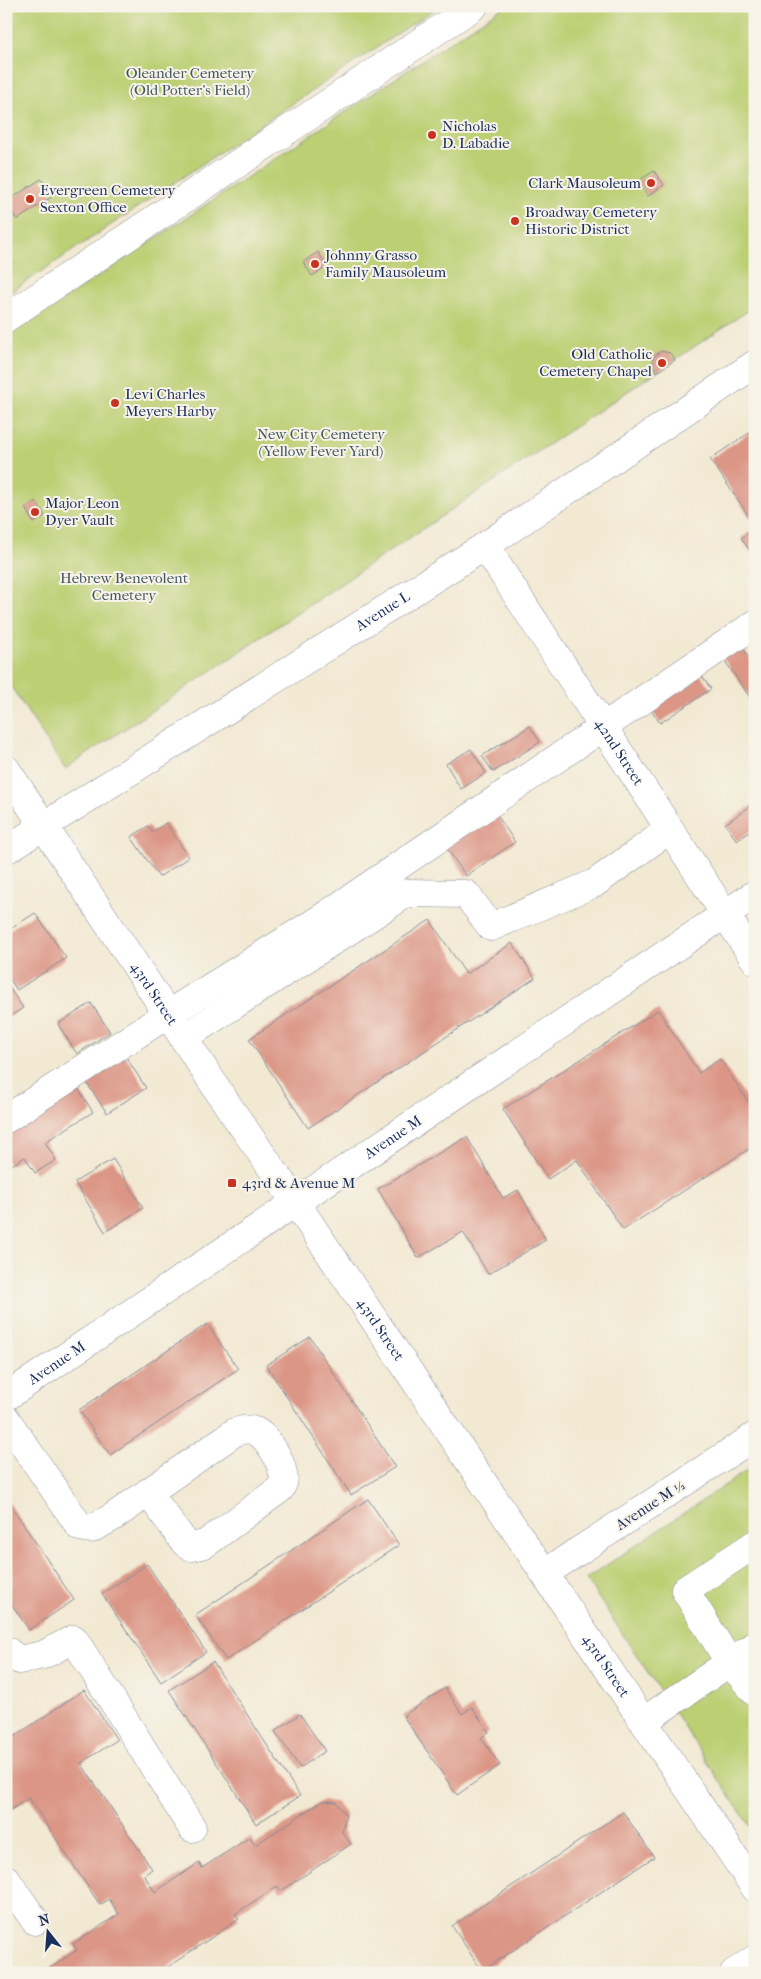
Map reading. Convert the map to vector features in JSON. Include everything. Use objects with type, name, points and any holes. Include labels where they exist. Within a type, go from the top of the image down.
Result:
[{"type":"street","points":[[6,318],[474,6]]},
{"type":"street","name":"Avenue L","points":[[6,850],[485,546],[755,364]]},
{"type":"street","name":"42nd Street","points":[[485,546],[755,960]]},
{"type":"street","points":[[6,1120],[168,1014],[323,917],[755,624]]},
{"type":"street","name":"43rd Street","points":[[6,769],[183,1038],[296,1202],[755,1888]]},
{"type":"street","points":[[183,1038],[407,893],[466,894],[491,927],[595,882],[670,829]]},
{"type":"street","name":"Avenue M","points":[[6,1397],[755,894]]},
{"type":"street","points":[[6,1419],[80,1527],[91,1529],[113,1517],[148,1492],[235,1432],[244,1429],[256,1432],[266,1441],[278,1460],[284,1481],[280,1489],[205,1544],[192,1547],[185,1543],[148,1492]]},
{"type":"street","name":"Avenue M ½","points":[[545,1573],[755,1436]]},
{"type":"street","points":[[755,1544],[685,1590],[729,1662],[755,1692]]},
{"type":"street","points":[[6,1650],[19,1660],[43,1656],[74,1639],[192,1828]]},
{"type":"street","points":[[644,1721],[755,1645]]},
{"type":"street","points":[[6,1879],[35,1921]]},
{"type":"street","points":[[734,1973],[755,1959]]},
{"type":"green space","name":"Oleander Cemetery (Old Potter's Field)","points":[[6,6],[439,6],[6,295]]},
{"type":"green space","points":[[504,6],[755,6],[755,306],[65,769],[6,679],[6,338]]},
{"type":"green space","points":[[755,1465],[755,1834],[586,1579]]},
{"type":"building","name":"Clark Mausoleum","points":[[654,171],[664,185],[648,196],[638,181]]},
{"type":"building","name":"Evergreen Cemetery Sexton Office","points":[[41,179],[53,196],[17,220],[6,202]]},
{"type":"building","name":"Johnny Grasso Family Mausoleum","points":[[318,252],[327,267],[312,276],[303,262]]},
{"type":"building","name":"Old Catholic Cemetery Chapel","points":[[661,351],[670,353],[675,360],[657,372],[653,365],[653,357]]},
{"type":"building","points":[[755,429],[755,525],[710,459]]},
{"type":"building","name":"Major Leon Dyer Vault","points":[[36,501],[45,516],[34,523],[25,508]]},
{"type":"building","points":[[755,528],[755,558],[741,538]]},
{"type":"building","points":[[739,643],[755,666],[755,705],[721,655]]},
{"type":"building","points":[[698,671],[711,689],[660,723],[648,705]]},
{"type":"building","points":[[530,726],[540,742],[493,772],[482,756]]},
{"type":"building","points":[[471,749],[486,773],[461,789],[446,764]]},
{"type":"building","points":[[755,803],[755,828],[737,841],[725,824]]},
{"type":"building","points":[[495,812],[515,842],[466,876],[445,846]]},
{"type":"building","points":[[166,823],[189,857],[159,877],[131,837],[148,826],[152,832]]},
{"type":"building","points":[[35,913],[66,958],[17,990],[6,974],[6,932]]},
{"type":"building","points":[[430,920],[466,974],[512,943],[535,978],[308,1128],[249,1039]]},
{"type":"building","points":[[6,983],[23,1008],[6,1019]]},
{"type":"building","points":[[91,1003],[110,1032],[77,1054],[58,1024]]},
{"type":"building","points":[[658,1010],[699,1073],[720,1059],[755,1112],[755,1145],[623,1230],[577,1160],[548,1179],[503,1109]]},
{"type":"building","points":[[124,1054],[146,1088],[107,1113],[84,1079]]},
{"type":"building","points":[[77,1087],[93,1112],[45,1142],[56,1160],[35,1173],[25,1157],[10,1166],[6,1160],[6,1131]]},
{"type":"building","points":[[467,1137],[503,1198],[518,1190],[546,1240],[488,1274],[463,1232],[418,1258],[378,1189]]},
{"type":"building","points":[[113,1159],[143,1208],[105,1232],[75,1182]]},
{"type":"building","points":[[207,1324],[238,1369],[110,1455],[79,1410]]},
{"type":"building","points":[[310,1337],[395,1467],[351,1495],[266,1365]]},
{"type":"building","points":[[6,1498],[74,1600],[29,1630],[6,1596]]},
{"type":"building","points":[[368,1499],[399,1545],[226,1660],[195,1615]]},
{"type":"building","points":[[147,1564],[206,1652],[161,1682],[102,1594]]},
{"type":"building","points":[[213,1662],[300,1796],[256,1824],[169,1690]]},
{"type":"building","points":[[445,1688],[462,1714],[472,1707],[489,1732],[481,1738],[500,1765],[457,1795],[403,1716]]},
{"type":"building","points":[[84,1690],[117,1740],[81,1763],[152,1869],[144,1875],[155,1892],[199,1863],[202,1868],[250,1837],[255,1845],[322,1801],[336,1802],[346,1815],[342,1832],[351,1844],[281,1891],[277,1886],[235,1914],[239,1919],[159,1973],[43,1973],[77,1950],[73,1944],[119,1914],[109,1899],[100,1905],[29,1798],[6,1813],[6,1742]]},
{"type":"building","points":[[300,1714],[325,1751],[300,1768],[275,1731]]},
{"type":"building","points":[[623,1812],[654,1857],[482,1971],[452,1926]]},
{"type":"place","name":"Nicholas D. Labadie","points":[[432,135]]},
{"type":"place","name":"Clark Mausoleum","points":[[651,183]]},
{"type":"place","name":"Evergreen Cemetery Sexton Office","points":[[30,199]]},
{"type":"place","name":"Broadway Cemetery Historic District","points":[[515,221]]},
{"type":"place","name":"Johnny Grasso Family Mausoleum","points":[[315,264]]},
{"type":"place","name":"Old Catholic Cemetery Chapel","points":[[662,363]]},
{"type":"place","name":"Levi Charles Meyers Harby","points":[[115,403]]},
{"type":"place","name":"Major Leon Dyer Vault","points":[[35,512]]},
{"type":"place","name":"43rd & Avenue M","points":[[232,1183]]},
{"type":"park label","name":"New City Cemetery (Yellow Fever Yard)","points":[[321,442]]},
{"type":"park label","name":"Hebrew Benevolent Cemetery","points":[[124,586]]}]
